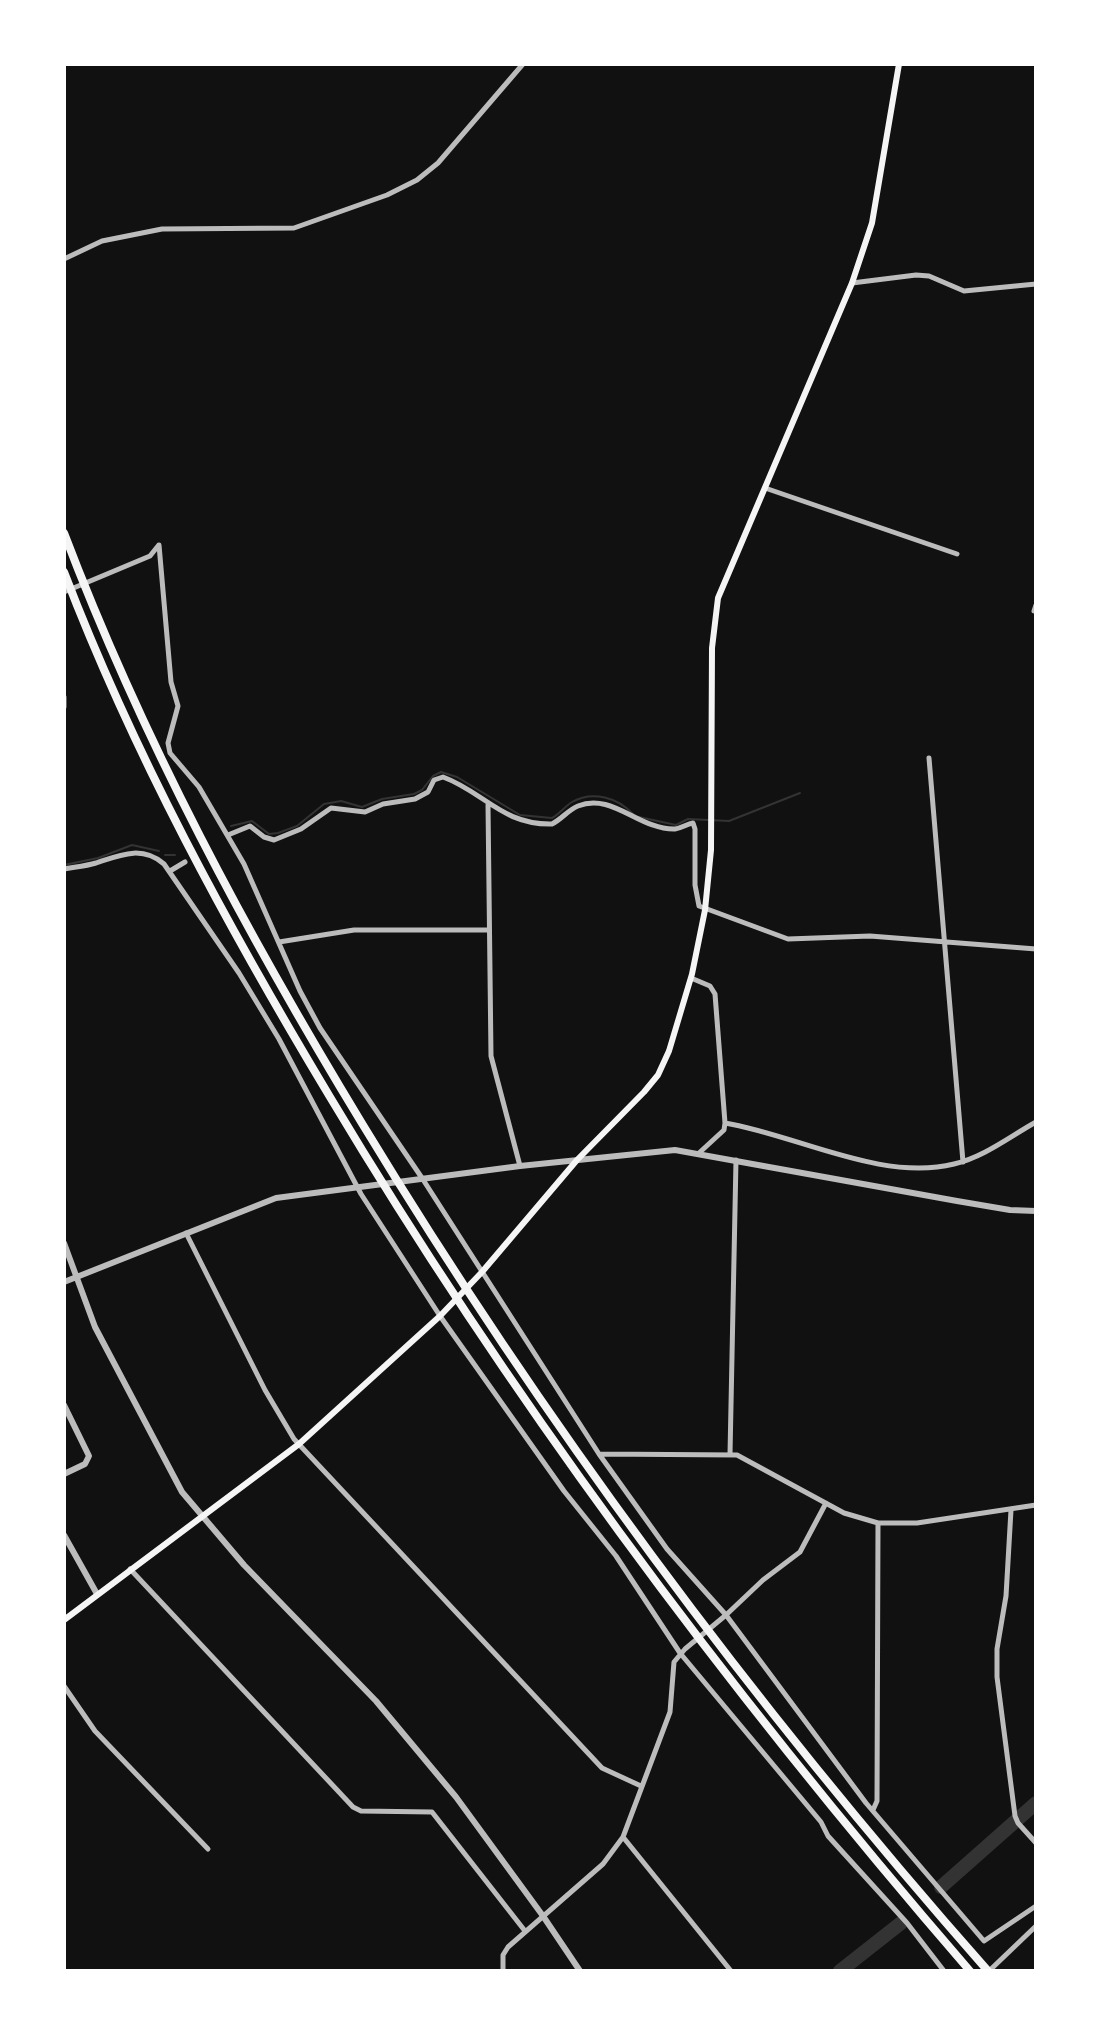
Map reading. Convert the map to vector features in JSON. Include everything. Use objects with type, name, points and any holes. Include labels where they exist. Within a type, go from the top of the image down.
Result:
[{"type":"highway","points":[[64,533],[126,684],[201,840],[276,978],[425,1227],[557,1423],[698,1617],[830,1785],[989,1971]]},
{"type":"highway","points":[[64,572],[126,718],[188,846],[324,1088],[453,1294],[611,1523],[731,1682],[840,1819],[970,1971]]},
{"type":"main road","points":[[64,1620],[299,1444],[440,1316],[577,1160],[658,1075],[669,1051],[691,978],[705,910],[711,850],[713,635],[718,598],[852,283],[872,223],[899,64]]},
{"type":"street","points":[[64,259],[102,241],[162,229],[294,228],[387,195],[417,180],[438,163],[523,64]]},
{"type":"street","points":[[852,283],[916,275],[929,276],[964,291],[1036,284]]},
{"type":"street","points":[[765,488],[957,554]]},
{"type":"street","points":[[64,592],[150,556],[159,545],[171,682],[178,706],[168,747],[170,753],[199,787],[244,864],[320,1028],[479,1275],[667,1549],[726,1615],[775,1684],[873,1810],[984,1941],[1036,1906]]},
{"type":"street","points":[[64,697],[64,707]]},
{"type":"street","points":[[929,758],[963,1162]]},
{"type":"street","points":[[227,839],[250,826],[264,837],[274,840],[301,829],[331,808],[365,812],[383,804],[415,799],[428,792],[434,780],[441,777],[461,785],[488,805],[520,821],[557,822],[581,804],[601,803],[614,806],[637,820],[668,828],[693,823],[696,898],[699,906],[788,939],[870,936],[1036,949]]},
{"type":"street","points":[[488,805],[491,1056],[520,1166]]},
{"type":"street","points":[[64,869],[91,865],[127,852],[153,856],[170,871],[239,973],[440,1316],[683,1651],[821,1822],[828,1836],[907,1923],[944,1971]]},
{"type":"street","points":[[170,871],[185,862]]},
{"type":"street","points":[[278,942],[354,930],[489,930]]},
{"type":"street","points":[[691,978],[710,986],[715,994],[725,1123],[724,1130],[699,1153]]},
{"type":"street","points":[[725,1123],[894,1166],[940,1166],[963,1162],[990,1150],[1036,1122]]},
{"type":"street","points":[[64,1282],[276,1198],[520,1166],[675,1150],[980,1205],[1036,1211]]},
{"type":"street","points":[[730,1454],[736,1160]]},
{"type":"street","points":[[186,1233],[265,1390],[299,1444],[602,1768],[641,1786]]},
{"type":"street","points":[[64,1243],[75,1277],[117,1372],[182,1492],[244,1565],[376,1701],[456,1797],[580,1971]]},
{"type":"street","points":[[64,1405],[89,1456],[85,1464],[64,1474]]},
{"type":"street","points":[[599,1454],[730,1454],[744,1458],[855,1517],[878,1523],[917,1523],[1036,1505]]},
{"type":"street","points":[[503,1971],[505,1950],[610,1858],[623,1837],[670,1712],[673,1665],[683,1651],[763,1580],[800,1552],[826,1503]]},
{"type":"street","points":[[1011,1510],[997,1677],[1015,1816],[1036,1843]]},
{"type":"street","points":[[873,1810],[877,1801],[878,1523]]},
{"type":"street","points":[[64,1535],[97,1594]]},
{"type":"street","points":[[130,1569],[353,1807],[361,1811],[432,1812],[525,1931]]},
{"type":"street","points":[[64,1686],[95,1731],[208,1849]]},
{"type":"street","points":[[623,1837],[731,1971]]},
{"type":"street","points":[[989,1971],[1036,1926]]},
{"type":"waterway","points":[[231,826],[252,821],[269,834],[278,833],[297,826],[324,804],[341,801],[362,807],[382,799],[414,794],[441,772],[457,777],[520,815],[552,818],[580,798],[597,796],[613,800],[633,814]]},
{"type":"waterway","points":[[639,817],[676,825],[688,819],[729,821],[800,793]]},
{"type":"waterway","points":[[64,865],[98,858],[132,845],[159,851]]},
{"type":"waterway","points":[[165,855],[175,855]]},
{"type":"waterway","points":[[941,1887],[1036,1803]]},
{"type":"waterway","points":[[840,1971],[901,1923]]}]
